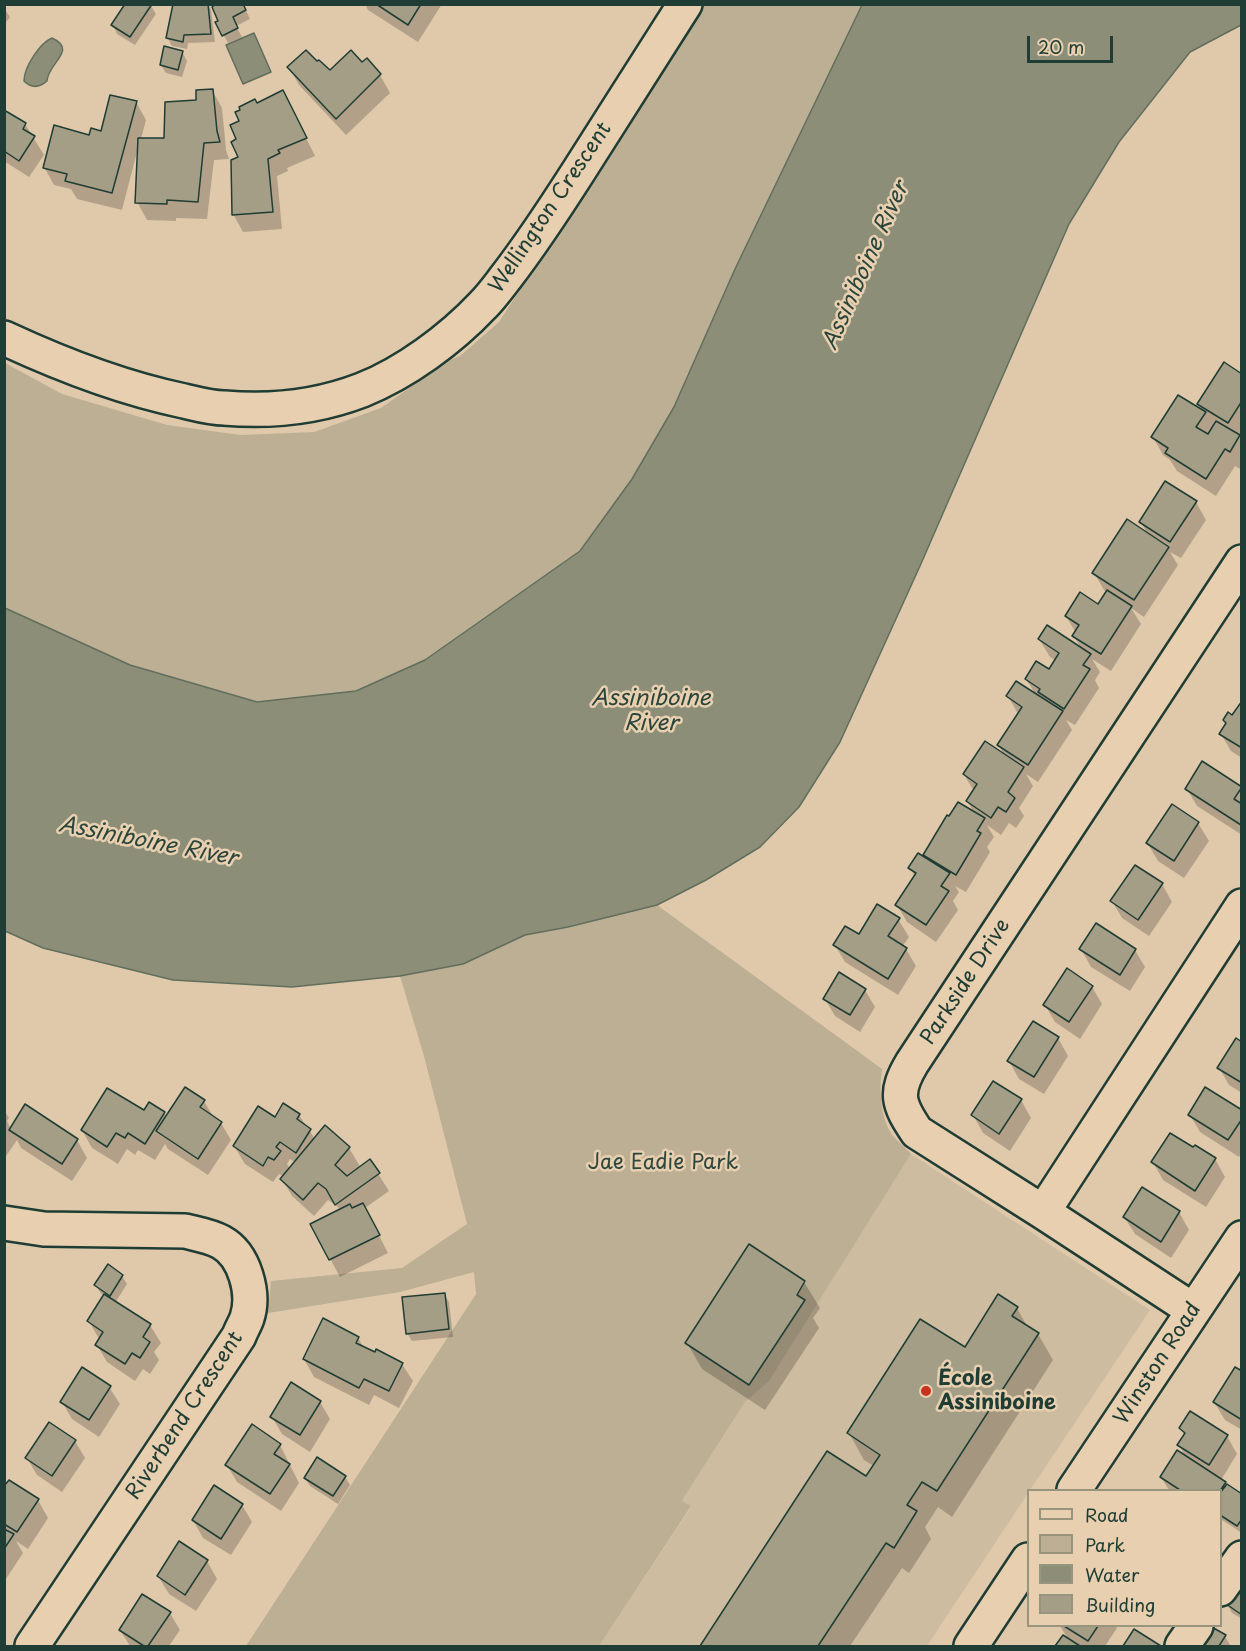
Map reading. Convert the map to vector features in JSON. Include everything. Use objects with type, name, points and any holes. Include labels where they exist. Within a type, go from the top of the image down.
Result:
[{"type":"street","name":"Wellington Crescent","points":[[4,338],[48,358],[130,388],[221,408],[270,410],[315,404],[362,390],[434,348],[457,331],[485,303],[551,215],[686,4]]},
{"type":"street","name":"Parkside Drive","points":[[1193,1310],[917,1132],[903,1112],[900,1094],[904,1076],[1242,562]]},
{"type":"street","points":[[1043,1212],[1242,906]]},
{"type":"street","name":"Riverbend Crescent","points":[[4,1223],[44,1229],[185,1231],[205,1235],[223,1242],[238,1258],[246,1276],[250,1298],[247,1318],[239,1336],[32,1647]]},
{"type":"street","name":"Winston Road","points":[[1075,1489],[1242,1238]]},
{"type":"street","points":[[1222,1588],[1242,1558]]},
{"type":"street","points":[[971,1647],[1027,1563]]},
{"type":"street","points":[[1182,1647],[1195,1627]]},
{"type":"shaded area","name":"École Assiniboine","points":[[911,1154],[1150,1310],[1031,1489],[1027,1489],[1027,1495],[927,1646],[599,1646],[691,1507],[682,1501],[688,1491],[745,1402],[769,1380]]},
{"type":"green space","points":[[704,5],[862,5],[735,269],[674,407],[632,479],[580,551],[425,660],[356,691],[257,702],[130,665],[5,608],[5,363],[62,394],[167,425],[241,435],[314,432],[381,408],[447,361],[460,356],[499,322]]},
{"type":"green space","name":"Jae Eadie Park","points":[[657,905],[882,1069],[883,1114],[889,1130],[911,1154],[769,1381],[745,1402],[688,1491],[682,1501],[691,1506],[599,1646],[246,1646],[476,1294],[474,1272],[400,1292],[268,1313],[271,1281],[402,1268],[467,1224],[424,1056],[400,976],[463,964],[525,935]]},
{"type":"water","name":"Assiniboine River","points":[[862,5],[1241,5],[1241,25],[1190,52],[1119,142],[1069,224],[920,566],[840,742],[799,807],[760,847],[706,880],[657,905],[525,935],[463,964],[400,976],[292,987],[173,980],[43,948],[5,931],[5,608],[130,665],[257,702],[356,691],[425,660],[580,551],[632,479],[674,407],[735,269]]},
{"type":"water","points":[[254,33],[271,72],[243,84],[226,45]]},
{"type":"water","points":[[52,38],[62,46],[63,50],[47,81],[38,86],[29,85],[24,81],[30,63],[38,50]]},
{"type":"building","points":[[125,4],[152,4],[130,37],[111,25]]},
{"type":"building","points":[[173,4],[208,4],[211,34],[184,35],[183,42],[166,38]]},
{"type":"building","points":[[216,4],[243,4],[246,10],[233,17],[238,28],[222,36],[215,22],[218,21],[212,7]]},
{"type":"building","points":[[376,4],[421,4],[408,25]]},
{"type":"building","points":[[164,46],[183,51],[178,70],[160,65]]},
{"type":"building","points":[[306,50],[330,70],[351,50],[362,62],[367,58],[381,74],[336,119],[287,67]]},
{"type":"building","points":[[213,89],[220,142],[204,143],[198,202],[167,200],[167,204],[135,203],[138,138],[164,138],[165,102],[196,100],[196,90]]},
{"type":"building","points":[[283,90],[307,138],[278,150],[280,153],[268,159],[273,212],[232,215],[231,160],[238,157],[231,142],[236,139],[230,125],[239,121],[235,112],[240,110],[239,107],[255,99],[257,103]]},
{"type":"building","points":[[110,95],[137,101],[112,193],[65,181],[67,174],[43,168],[54,125],[89,135],[91,128],[101,131]]},
{"type":"building","points":[[4,110],[26,123],[23,129],[35,136],[19,161],[4,151]]},
{"type":"building","points":[[1224,362],[1242,374],[1242,401],[1228,423],[1197,404]]},
{"type":"building","points":[[1178,395],[1206,412],[1196,427],[1208,434],[1216,421],[1240,435],[1230,452],[1225,449],[1206,479],[1165,453],[1168,448],[1151,437]]},
{"type":"building","points":[[1165,481],[1197,501],[1170,542],[1139,522]]},
{"type":"building","points":[[1127,519],[1169,547],[1134,600],[1092,573]]},
{"type":"building","points":[[1107,590],[1132,606],[1101,654],[1072,636],[1079,625],[1065,616],[1080,592],[1098,604]]},
{"type":"building","points":[[1047,625],[1091,654],[1083,665],[1090,669],[1064,709],[1038,692],[1040,689],[1025,679],[1036,661],[1049,669],[1059,653],[1038,639]]},
{"type":"building","points":[[1016,681],[1063,711],[1028,765],[997,745],[1022,707],[1006,696]]},
{"type":"building","points":[[1242,701],[1242,748],[1219,734],[1226,723],[1223,720],[1228,712],[1232,715]]},
{"type":"building","points":[[985,741],[1024,767],[1008,792],[1015,798],[1006,812],[998,807],[991,818],[966,801],[977,784],[963,774]]},
{"type":"building","points":[[1202,761],[1242,787],[1234,799],[1242,804],[1241,825],[1185,789]]},
{"type":"building","points":[[958,802],[985,818],[977,831],[981,833],[956,875],[923,855],[947,815],[949,816]]},
{"type":"building","points":[[1172,804],[1199,822],[1174,861],[1146,843]]},
{"type":"building","points":[[918,853],[950,873],[941,886],[949,891],[926,925],[895,905],[916,873],[908,868]]},
{"type":"building","points":[[1135,865],[1163,883],[1138,920],[1110,901]]},
{"type":"building","points":[[877,904],[900,918],[888,936],[907,948],[888,979],[833,945],[845,926],[859,934]]},
{"type":"building","points":[[1096,923],[1136,949],[1120,975],[1079,949]]},
{"type":"building","points":[[1067,968],[1093,986],[1069,1022],[1043,1005]]},
{"type":"building","points":[[839,972],[866,989],[850,1015],[823,999]]},
{"type":"building","points":[[1033,1021],[1059,1037],[1034,1077],[1007,1061]]},
{"type":"building","points":[[1236,1038],[1242,1042],[1242,1083],[1217,1068]]},
{"type":"building","points":[[993,1081],[1022,1099],[999,1134],[971,1115]]},
{"type":"building","points":[[185,1087],[205,1100],[200,1107],[222,1122],[198,1159],[156,1131]]},
{"type":"building","points":[[1205,1087],[1242,1110],[1242,1119],[1228,1140],[1188,1115]]},
{"type":"building","points":[[107,1088],[144,1110],[149,1102],[165,1112],[145,1144],[128,1133],[125,1138],[116,1133],[107,1147],[81,1130]]},
{"type":"building","points":[[283,1103],[300,1114],[297,1119],[311,1129],[296,1153],[280,1142],[276,1147],[281,1151],[274,1160],[268,1157],[263,1166],[233,1146],[258,1106],[275,1117]]},
{"type":"building","points":[[25,1104],[78,1139],[62,1164],[9,1130]]},
{"type":"building","points":[[325,1125],[350,1147],[335,1165],[347,1176],[370,1159],[380,1173],[335,1205],[326,1189],[318,1183],[303,1200],[280,1179]]},
{"type":"building","points":[[1170,1133],[1216,1158],[1195,1191],[1151,1162]]},
{"type":"building","points":[[1142,1187],[1180,1211],[1161,1242],[1123,1217]]},
{"type":"building","points":[[363,1203],[380,1235],[329,1260],[310,1224],[350,1204],[352,1208]]},
{"type":"building","points":[[749,1244],[805,1281],[797,1295],[805,1300],[749,1385],[685,1343]]},
{"type":"building","points":[[108,1264],[123,1275],[110,1296],[94,1285]]},
{"type":"building","points":[[445,1293],[449,1329],[406,1334],[402,1297]]},
{"type":"building","points":[[104,1294],[151,1324],[143,1337],[150,1342],[140,1358],[132,1353],[125,1364],[95,1345],[103,1332],[87,1321]]},
{"type":"building","points":[[998,1294],[1018,1307],[1012,1316],[1039,1333],[937,1491],[922,1482],[907,1505],[917,1511],[894,1548],[886,1543],[818,1646],[700,1646],[827,1451],[866,1476],[880,1455],[847,1433],[920,1319],[965,1347]]},
{"type":"building","points":[[323,1318],[359,1337],[356,1343],[375,1352],[376,1349],[403,1363],[389,1391],[364,1379],[359,1388],[303,1359]]},
{"type":"building","points":[[82,1367],[111,1386],[89,1420],[60,1402]]},
{"type":"building","points":[[1235,1367],[1242,1371],[1242,1420],[1213,1402]]},
{"type":"building","points":[[291,1382],[321,1401],[300,1435],[270,1417]]},
{"type":"building","points":[[1190,1411],[1228,1435],[1209,1465],[1177,1445],[1185,1433],[1179,1428]]},
{"type":"building","points":[[49,1422],[76,1440],[52,1476],[25,1458]]},
{"type":"building","points":[[252,1424],[281,1444],[274,1454],[290,1464],[270,1494],[225,1465]]},
{"type":"building","points":[[1177,1450],[1226,1482],[1221,1489],[1178,1489],[1160,1477]]},
{"type":"building","points":[[317,1457],[346,1476],[333,1496],[304,1478]]},
{"type":"building","points":[[9,1480],[39,1499],[17,1532],[4,1524],[4,1486]]},
{"type":"building","points":[[1227,1484],[1242,1494],[1242,1519],[1237,1526],[1222,1516],[1222,1490]]},
{"type":"building","points":[[214,1485],[243,1504],[221,1539],[192,1520]]},
{"type":"building","points":[[4,1529],[14,1534],[4,1549]]},
{"type":"building","points":[[179,1541],[208,1560],[185,1595],[157,1576]]},
{"type":"building","points":[[1235,1590],[1242,1595],[1242,1615],[1226,1604]]},
{"type":"building","points":[[142,1594],[171,1612],[148,1646],[144,1646],[119,1630]]},
{"type":"building","points":[[1066,1627],[1097,1627],[1088,1641]]},
{"type":"building","points":[[1209,1627],[1226,1635],[1219,1646],[1194,1646]]},
{"type":"building","points":[[1134,1629],[1161,1646],[1123,1646]]},
{"type":"building","points":[[1063,1635],[1080,1646],[1055,1646]]},
{"type":"place","name":"École Assiniboine","points":[[926,1391]]}]
